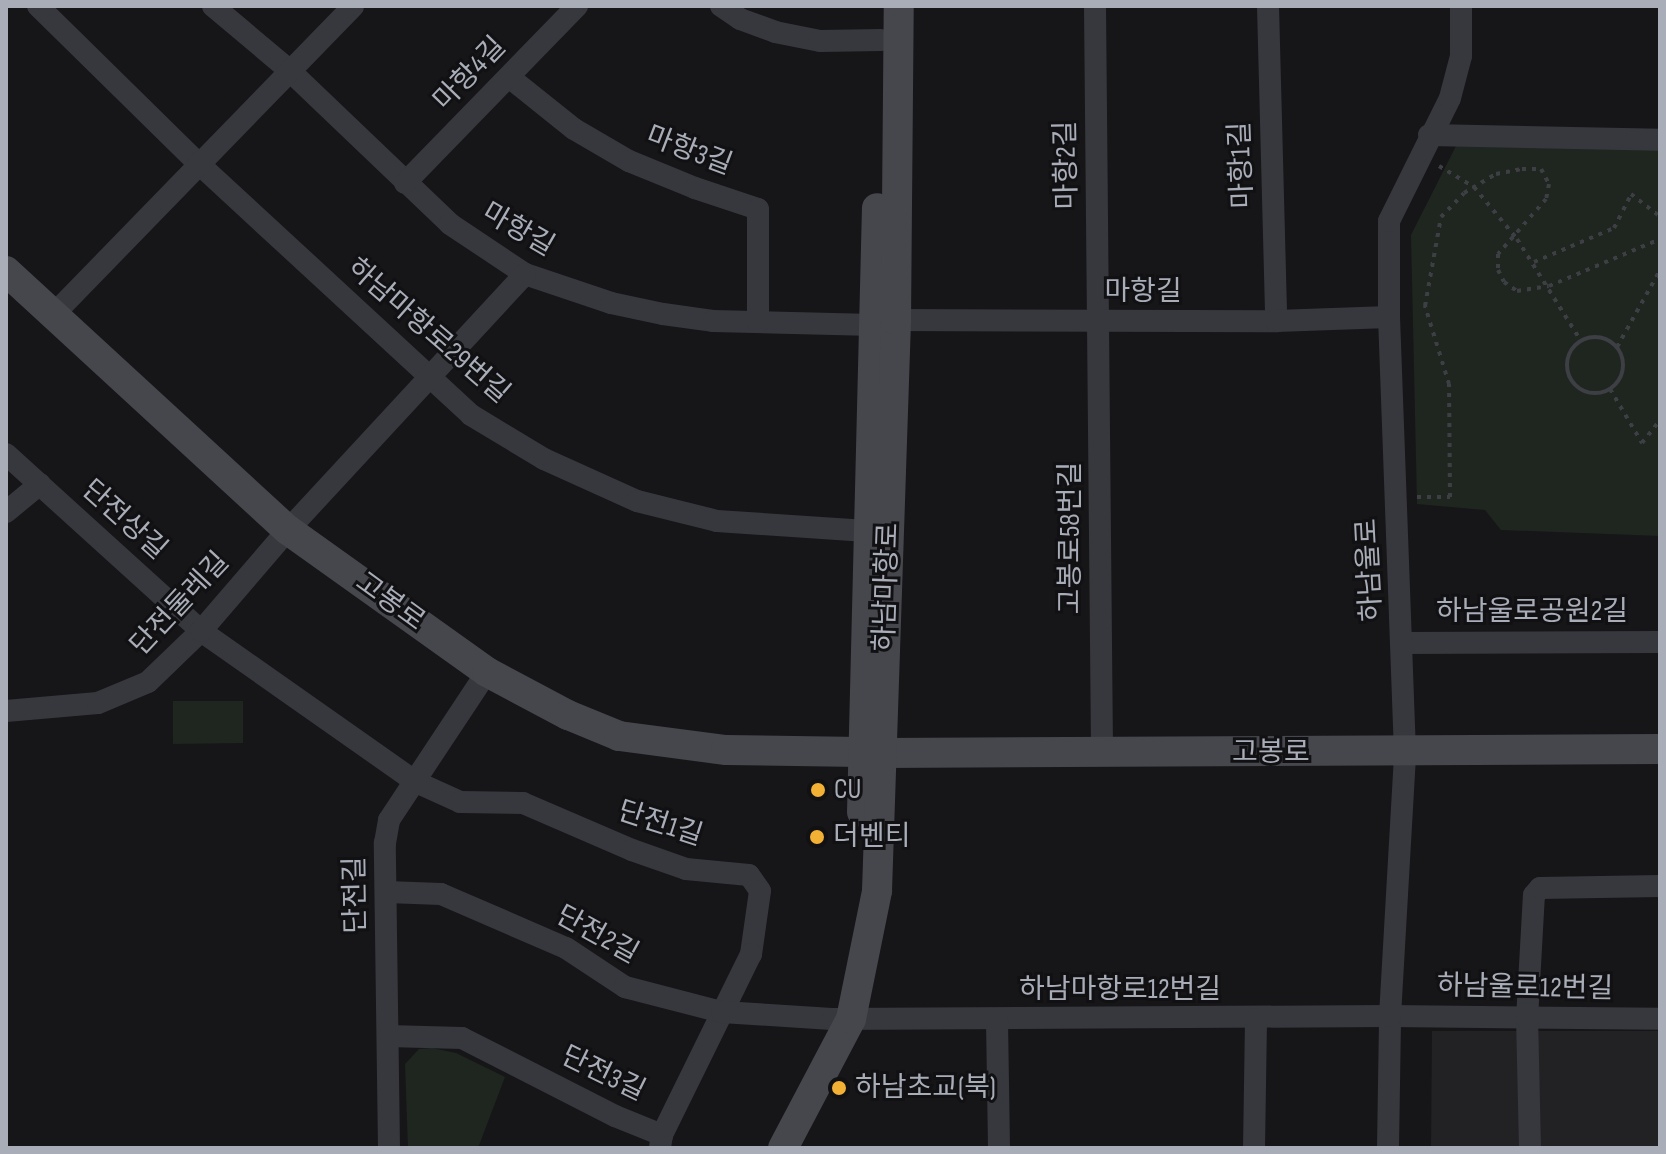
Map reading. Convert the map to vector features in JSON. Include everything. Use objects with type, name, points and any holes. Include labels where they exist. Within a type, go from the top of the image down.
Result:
[{"type":"street","name":"하남마항로29번길","points":[[38,6],[198,163],[428,379],[471,415],[544,459],[637,501],[717,521],[867,531]]},
{"type":"street","name":"마항길","points":[[213,6],[289,70],[450,224],[525,274],[611,303],[663,314],[758,322],[1276,321],[1389,317]]},
{"type":"street","points":[[54,314],[353,6]]},
{"type":"street","name":"마항4길","points":[[405,183],[577,6]]},
{"type":"street","points":[[721,6],[740,19],[775,32],[820,41],[881,40]]},
{"type":"street","name":"하남마항로","points":[[783,1148],[842,1019],[877,891],[867,531],[885,323],[881,6]]},
{"type":"street","name":"하남마항로","points":[[872,753],[885,323],[899,6]]},
{"type":"street","name":"마항2길","points":[[1095,6],[1099,322]]},
{"type":"street","name":"마항1길","points":[[1268,6],[1276,321]]},
{"type":"street","name":"하남울로","points":[[1388,1148],[1390,1016],[1405,753],[1389,317],[1389,221],[1450,98],[1461,56],[1461,6]]},
{"type":"street","name":"마항3길","points":[[509,77],[574,129],[629,161],[758,209],[758,322]]},
{"type":"street","points":[[1429,135],[1660,140]]},
{"type":"street","name":"고봉로","points":[[6,271],[288,530],[487,672],[568,715],[619,736],[726,750],[872,753],[1405,753],[1660,749]]},
{"type":"street","name":"단전둘레길","points":[[6,711],[98,703],[148,682],[201,631],[288,530],[525,274]]},
{"type":"street","name":"고봉로58번길","points":[[1099,322],[1102,753]]},
{"type":"street","name":"단전상길","points":[[6,454],[201,631],[416,782]]},
{"type":"street","points":[[6,512],[40,484]]},
{"type":"street","name":"하남울로공원2길","points":[[1403,643],[1660,642]]},
{"type":"street","name":"단전길","points":[[389,1148],[385,843],[389,820],[487,672]]},
{"type":"street","name":"단전1길","points":[[416,782],[460,802],[523,803],[632,850],[686,869],[749,875],[760,891],[751,954],[722,1012]]},
{"type":"street","points":[[1530,1148],[1527,1019],[1534,895],[1540,888],[1660,886]]},
{"type":"street","name":"단전2길","points":[[387,892],[441,894],[566,948],[625,987],[722,1012],[842,1019]]},
{"type":"street","name":"단전3길","points":[[388,1036],[462,1038],[661,1141],[722,1012]]},
{"type":"street","name":"하남마항로12번길","points":[[842,1019],[1390,1016]]},
{"type":"street","name":"하남울로12번길","points":[[1390,1016],[1660,1019]]},
{"type":"street","name":"하남마항로","points":[[773,1148],[842,1019]]},
{"type":"street","points":[[1254,1148],[1256,1019]]},
{"type":"street","points":[[997,1020],[999,1148]]},
{"type":"path","points":[[1419,164],[1443,166],[1474,187],[1534,262],[1581,341]]},
{"type":"path","points":[[1397,497],[1450,497],[1449,384],[1425,306],[1441,217],[1474,187],[1496,174],[1541,169],[1549,184],[1546,199],[1513,233],[1498,254],[1498,270],[1504,282],[1517,291],[1549,286],[1660,239]]},
{"type":"path","points":[[1534,262],[1614,228],[1631,194],[1660,217]]},
{"type":"path","points":[[1617,347],[1660,270]]},
{"type":"path","points":[[1602,338],[1617,347],[1622,355],[1623,372],[1610,389],[1588,393],[1569,376],[1567,358],[1581,341],[1602,338]]},
{"type":"path","points":[[1610,389],[1642,443],[1660,420]]},
{"type":"shaded area","points":[[1457,144],[1660,147],[1660,536],[1501,530],[1485,510],[1417,504],[1411,235]]},
{"type":"shaded area","points":[[173,701],[243,701],[243,743],[173,744]]},
{"type":"shaded area","points":[[1432,1031],[1660,1031],[1660,1148],[1431,1148]]},
{"type":"shaded area","points":[[419,1049],[456,1053],[505,1077],[478,1148],[408,1148],[405,1064]]},
{"type":"place","name":"CU","points":[[818,790]]},
{"type":"place","name":"더벤티","points":[[817,837]]},
{"type":"place","name":"하남초교(북)","points":[[839,1088]]}]
